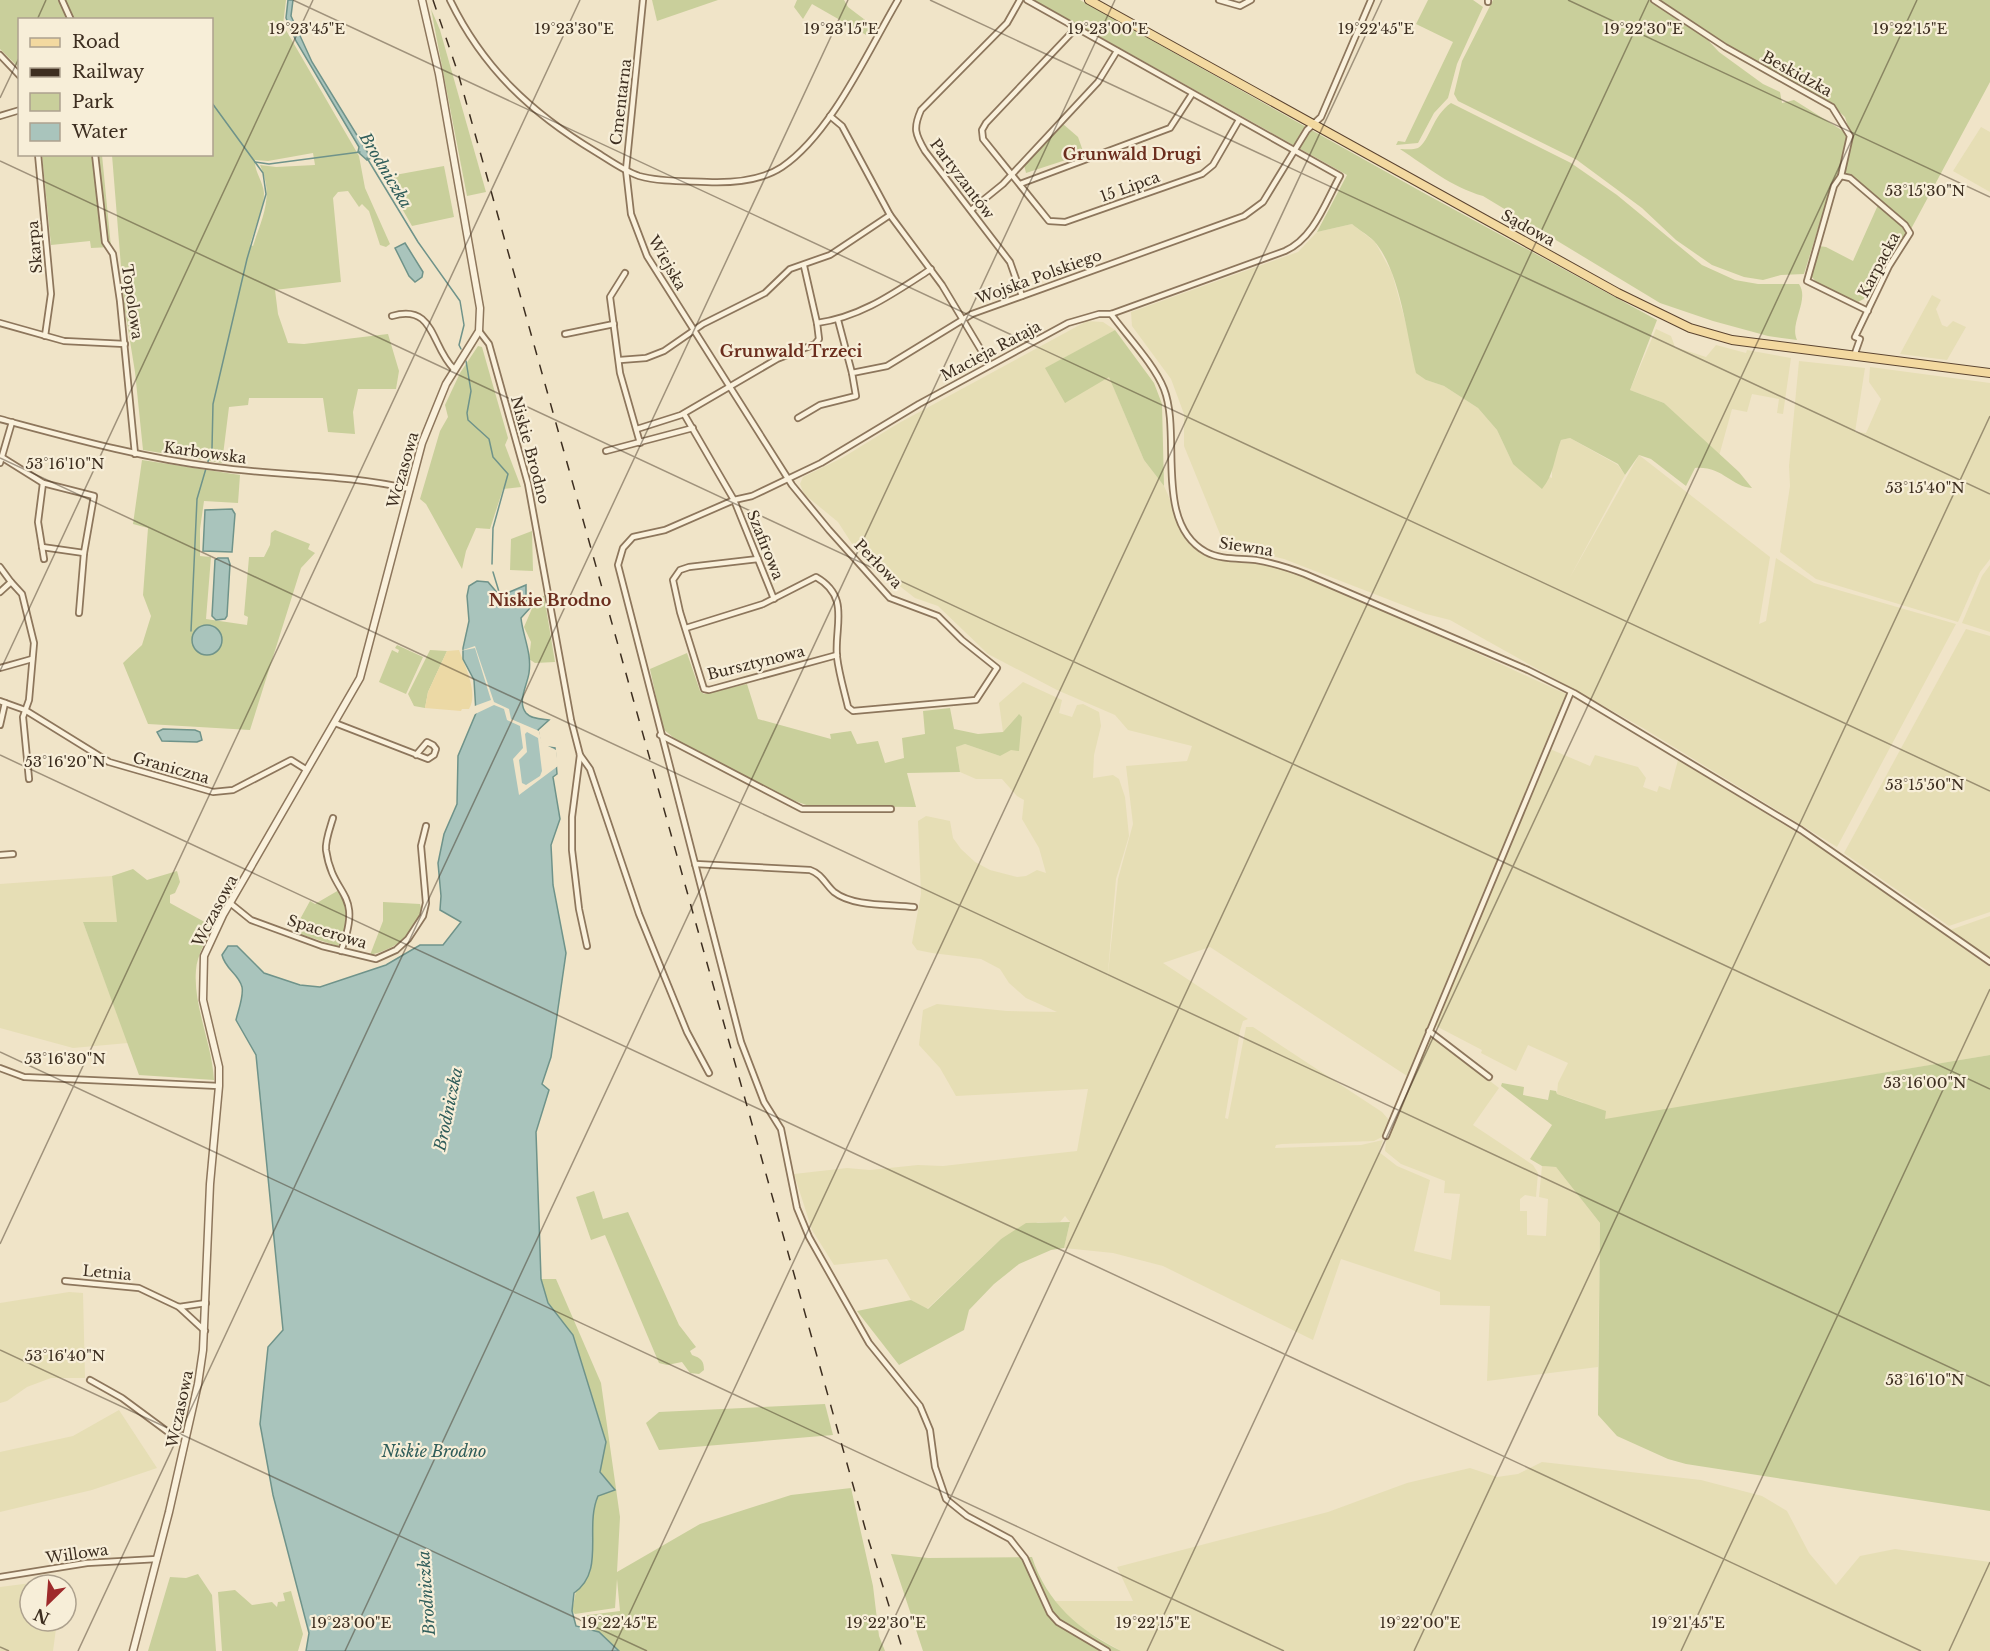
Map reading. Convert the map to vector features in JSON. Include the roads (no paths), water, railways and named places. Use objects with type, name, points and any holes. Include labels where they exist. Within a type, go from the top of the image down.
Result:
[{"type":"main road","name":"Sądowa","points":[[1089,0],[1672,320],[1732,340],[1990,373]]},
{"type":"street","points":[[62,0],[70,18]]},
{"type":"street","points":[[422,0],[439,74],[480,309],[478,331]]},
{"type":"street","points":[[450,0],[474,45],[514,91],[553,124],[626,170],[646,177],[694,182],[732,181],[760,177],[784,166],[830,116],[898,0]]},
{"type":"street","name":"Cmentarna","points":[[626,170],[643,0]]},
{"type":"street","name":"Partyzantów","points":[[1020,0],[1006,22],[921,110],[915,123],[915,134],[925,151],[1010,262],[1022,296]]},
{"type":"street","points":[[1027,0],[1294,150]]},
{"type":"street","points":[[1219,0],[1240,6],[1251,0]]},
{"type":"street","name":"Wojska Polskiego","points":[[852,373],[887,366],[963,320],[1022,296],[1244,216],[1263,202],[1294,150],[1321,117],[1371,0]]},
{"type":"street","name":"Beskidzka","points":[[1654,0],[1725,47],[1832,107],[1850,136],[1807,281],[1868,311]]},
{"type":"street","name":"15 Lipca","points":[[1076,28],[983,126],[983,139],[1049,221],[1065,222],[1202,174],[1213,165],[1239,120]]},
{"type":"street","points":[[971,210],[1013,174],[1098,82],[1117,51]]},
{"type":"street","points":[[0,55],[18,74]]},
{"type":"street","points":[[1020,184],[1170,129],[1192,94]]},
{"type":"street","points":[[0,116],[18,111]]},
{"type":"street","points":[[830,116],[842,126],[890,215],[930,269],[990,365]]},
{"type":"street","name":"Macieja Rataja","points":[[660,735],[618,565],[623,548],[633,537],[665,530],[734,500],[752,496],[821,463],[990,365],[1068,323],[1099,314],[1111,314],[1297,245],[1311,229],[1340,176],[1294,150]]},
{"type":"street","name":"Skarpa","points":[[38,156],[51,294],[45,336]]},
{"type":"street","name":"Topolowa","points":[[95,156],[105,242],[113,254],[125,344],[135,454]]},
{"type":"street","name":"Wiejska","points":[[626,170],[631,214],[647,256],[788,477]]},
{"type":"street","name":"Karpacka","points":[[1840,176],[1850,178],[1905,225],[1910,233],[1889,266],[1855,337],[1860,339],[1854,356]]},
{"type":"street","points":[[620,360],[654,356],[694,330],[765,293],[790,269],[830,255],[890,215]]},
{"type":"street","points":[[637,429],[684,414],[729,385],[777,359],[816,344],[819,339],[817,323],[804,266]]},
{"type":"street","points":[[817,323],[838,320],[879,302],[930,269]]},
{"type":"street","points":[[625,273],[610,297],[622,380],[640,443]]},
{"type":"street","points":[[392,316],[407,313],[419,316],[429,326],[442,355],[454,369]]},
{"type":"street","name":"Siewna","points":[[1111,314],[1164,389],[1169,411],[1170,459],[1176,503],[1182,526],[1197,546],[1218,556],[1278,564],[1305,573],[1528,670],[1571,692],[1801,830],[1990,962]]},
{"type":"street","points":[[798,418],[820,405],[856,396],[838,320]]},
{"type":"street","points":[[0,323],[45,336],[82,343],[125,344]]},
{"type":"street","points":[[565,334],[614,324]]},
{"type":"street","name":"Wczasowa","points":[[133,1651],[200,1375],[205,1331],[210,1184],[219,1067],[201,985],[204,956],[230,903],[360,678],[428,426],[454,369],[478,331]]},
{"type":"street","name":"Niskie Brodno","points":[[478,331],[489,344],[528,484],[571,720],[580,755],[572,817],[572,850],[579,909],[587,946]]},
{"type":"street","name":"Szafirowa","points":[[684,414],[734,500],[774,599]]},
{"type":"street","name":"Karbowska","points":[[0,419],[135,454],[214,467],[343,477],[410,489]]},
{"type":"street","points":[[12,422],[1,460],[43,483],[94,496],[84,553],[79,613]]},
{"type":"street","points":[[606,451],[693,428]]},
{"type":"street","name":"Perłowa","points":[[788,477],[829,530],[890,598],[938,616],[962,640],[997,668],[976,700],[858,712],[848,707],[837,655]]},
{"type":"street","points":[[43,483],[38,522],[44,559]]},
{"type":"street","points":[[42,547],[84,553]]},
{"type":"street","name":"Bursztynowa","points":[[758,559],[706,564],[680,570],[673,580],[673,588],[700,684],[709,690],[837,655]]},
{"type":"street","points":[[0,567],[22,594],[34,643],[29,700],[23,717],[29,779]]},
{"type":"street","points":[[686,628],[774,599],[812,578],[820,579],[833,594],[839,607],[837,655]]},
{"type":"street","points":[[0,592],[11,582]]},
{"type":"street","points":[[0,668],[32,659]]},
{"type":"street","points":[[1386,1136],[1571,692]]},
{"type":"street","points":[[0,725],[3,702]]},
{"type":"street","name":"Graniczna","points":[[3,702],[25,710],[109,762],[213,792],[233,790],[291,760],[307,770]]},
{"type":"street","points":[[335,723],[416,755]]},
{"type":"street","points":[[660,735],[802,809],[891,809]]},
{"type":"street","points":[[660,735],[741,1042],[764,1102],[781,1129],[797,1208],[814,1246],[869,1343],[912,1394],[927,1419],[941,1490],[955,1508],[1010,1539],[1024,1558],[1041,1597],[1058,1623],[1107,1651]]},
{"type":"street","points":[[580,755],[590,769],[639,914],[677,1010],[709,1073]]},
{"type":"street","points":[[333,818],[326,848],[330,865],[351,908],[349,930],[341,951]]},
{"type":"street","name":"Spacerowa","points":[[230,903],[251,920],[341,951],[376,959],[396,950],[418,928],[426,903],[421,846],[426,826]]},
{"type":"street","points":[[0,855],[13,854]]},
{"type":"street","points":[[695,864],[810,870],[818,873],[835,892],[850,900],[914,907]]},
{"type":"street","points":[[1429,1031],[1489,1077]]},
{"type":"street","points":[[0,1068],[24,1077],[219,1086]]},
{"type":"street","name":"Letnia","points":[[65,1281],[139,1288],[179,1306],[205,1331]]},
{"type":"street","points":[[179,1306],[206,1303]]},
{"type":"street","points":[[90,1380],[122,1398],[168,1432],[186,1436]]},
{"type":"street","name":"Willowa","points":[[0,1578],[87,1563],[157,1559]]},
{"type":"water","points":[[288,0],[293,0],[291,16],[312,62],[371,158],[367,160],[358,152],[359,147],[296,41],[286,18]]},
{"type":"water","points":[[405,243],[423,272],[422,277],[415,282],[409,276],[395,248]]},
{"type":"water","points":[[232,509],[235,514],[232,552],[203,551],[205,510]]},
{"type":"water","points":[[228,558],[230,564],[227,616],[225,619],[216,620],[212,616],[215,560]]},
{"type":"water","name":"Niskie Brodno","points":[[477,581],[488,582],[500,596],[526,585],[526,603],[530,608],[521,618],[530,666],[522,704],[528,715],[549,720],[538,730],[541,746],[555,748],[557,774],[553,777],[560,819],[551,845],[553,885],[566,953],[551,1057],[542,1084],[549,1090],[536,1132],[541,1279],[548,1303],[573,1335],[606,1442],[600,1472],[615,1490],[598,1496],[594,1508],[592,1561],[584,1584],[574,1593],[572,1611],[576,1626],[599,1632],[619,1651],[306,1651],[309,1633],[273,1495],[260,1424],[268,1347],[283,1330],[256,1055],[236,1020],[242,999],[242,987],[222,955],[228,946],[237,946],[264,973],[300,985],[320,987],[386,965],[420,945],[443,945],[461,922],[440,910],[438,863],[444,834],[457,804],[458,756],[476,713],[474,680],[463,659],[463,648],[469,621],[467,596],[469,586]]},
{"type":"water","points":[[207,625],[218,629],[222,640],[218,651],[207,655],[196,651],[192,640],[196,629]]},
{"type":"water","points":[[163,729],[195,730],[200,732],[202,740],[197,742],[162,741],[157,732]]},
{"type":"waterway","points":[[191,631],[197,499],[212,448],[213,404],[247,259],[266,194],[263,173],[213,104]]},
{"type":"waterway","points":[[255,162],[269,164],[360,152]]},
{"type":"waterway","name":"Brodniczka","points":[[367,158],[418,242],[460,301],[464,325],[459,345],[461,349]]},
{"type":"waterway","name":"Brodniczka","points":[[466,361],[471,391],[468,420],[489,439],[493,457],[508,474],[493,528],[492,564]]},
{"type":"waterway","name":"Brodniczka","points":[[493,572],[500,595]]},
{"type":"railway","points":[[433,0],[458,73],[867,1535],[903,1651]]},
{"type":"district","name":"Grunwald Drugi","points":[[1132,154]]},
{"type":"district","name":"Grunwald Trzeci","points":[[791,351]]},
{"type":"district","name":"Niskie Brodno","points":[[550,600]]}]
